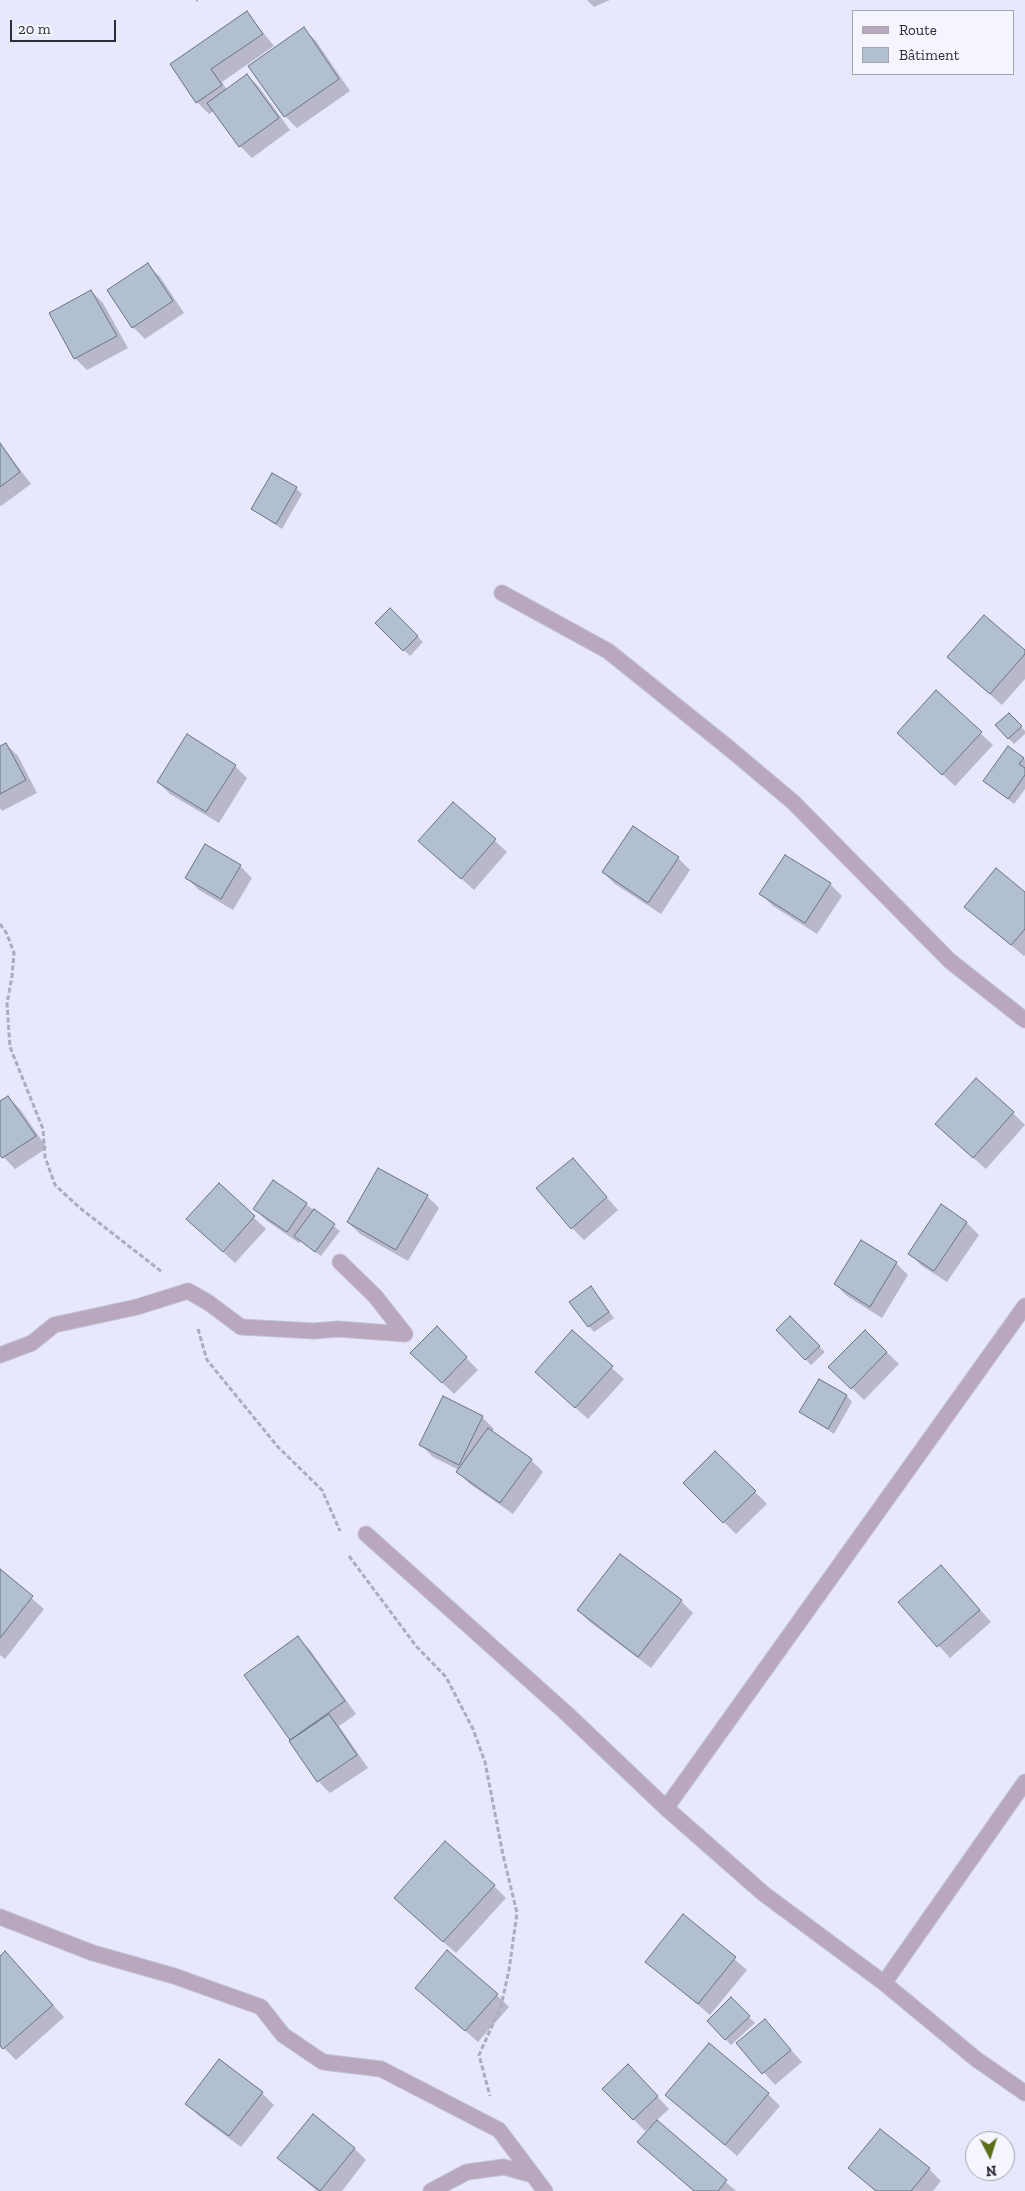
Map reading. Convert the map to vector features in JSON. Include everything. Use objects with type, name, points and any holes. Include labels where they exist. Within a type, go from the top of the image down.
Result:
[{"type":"street","points":[[502,593],[608,651],[730,749],[793,802],[950,961],[1025,1020]]},
{"type":"street","points":[[0,1355],[32,1343],[54,1326],[137,1307],[188,1291],[209,1303],[242,1327],[314,1331],[338,1329],[405,1334],[375,1296],[340,1262]]},
{"type":"street","points":[[666,1808],[1025,1306]]},
{"type":"street","points":[[366,1534],[565,1712],[666,1808],[764,1894],[884,1983],[976,2059],[1025,2093]]},
{"type":"street","points":[[884,1983],[1025,1782]]},
{"type":"street","points":[[0,1917],[93,1953],[174,1976],[261,2007],[284,2035],[323,2062],[381,2068],[499,2130],[545,2191]]},
{"type":"street","points":[[431,2191],[467,2172],[504,2167],[533,2175]]},
{"type":"path","points":[[0,924],[7,934],[14,953],[7,1004],[10,1047],[43,1129],[45,1157],[55,1185],[125,1245],[188,1291],[207,1360],[278,1447],[322,1490],[341,1533]]},
{"type":"path","points":[[348,1551],[351,1560],[416,1646],[446,1677],[473,1729],[485,1762],[503,1855],[517,1913],[502,2006],[479,2055],[499,2130]]},
{"type":"building","points":[[247,11],[263,34],[211,69],[222,85],[196,103],[170,64]]},
{"type":"building","points":[[304,27],[339,79],[284,117],[248,66]]},
{"type":"building","points":[[247,74],[279,118],[239,147],[207,103]]},
{"type":"building","points":[[148,263],[173,301],[132,328],[107,290]]},
{"type":"building","points":[[91,290],[117,336],[74,359],[49,313]]},
{"type":"building","points":[[0,443],[20,472],[0,487]]},
{"type":"building","points":[[272,473],[297,487],[276,524],[251,509]]},
{"type":"building","points":[[390,608],[418,636],[403,651],[375,623]]},
{"type":"building","points":[[984,615],[1025,650],[1025,654],[990,694],[947,657]]},
{"type":"building","points":[[936,690],[982,732],[942,775],[897,733]]},
{"type":"building","points":[[1009,713],[1022,726],[1008,739],[995,725]]},
{"type":"building","points":[[187,734],[236,765],[206,812],[157,782]]},
{"type":"building","points":[[6,743],[26,780],[0,794],[0,746]]},
{"type":"building","points":[[1008,746],[1024,758],[1019,764],[1025,768],[1025,775],[1008,799],[983,781]]},
{"type":"building","points":[[453,802],[496,839],[461,879],[418,841]]},
{"type":"building","points":[[633,826],[679,857],[648,903],[602,872]]},
{"type":"building","points":[[205,844],[241,865],[221,899],[185,878]]},
{"type":"building","points":[[785,855],[831,883],[805,923],[759,894]]},
{"type":"building","points":[[996,868],[1025,892],[1025,929],[1011,945],[964,907]]},
{"type":"building","points":[[976,1078],[1014,1112],[973,1158],[935,1124]]},
{"type":"building","points":[[8,1096],[36,1136],[2,1158],[0,1155],[0,1101]]},
{"type":"building","points":[[573,1158],[607,1197],[571,1229],[536,1188]]},
{"type":"building","points":[[378,1168],[428,1195],[396,1250],[347,1222]]},
{"type":"building","points":[[273,1180],[307,1203],[287,1232],[253,1209]]},
{"type":"building","points":[[219,1183],[255,1216],[223,1252],[186,1219]]},
{"type":"building","points":[[941,1204],[967,1222],[934,1271],[908,1254]]},
{"type":"building","points":[[314,1209],[335,1224],[315,1252],[294,1236]]},
{"type":"building","points":[[861,1240],[897,1262],[870,1307],[834,1284]]},
{"type":"building","points":[[591,1286],[609,1312],[588,1327],[569,1302]]},
{"type":"building","points":[[790,1316],[820,1346],[805,1360],[776,1330]]},
{"type":"building","points":[[437,1326],[467,1357],[442,1383],[410,1353]]},
{"type":"building","points":[[572,1330],[613,1366],[575,1408],[535,1372]]},
{"type":"building","points":[[865,1330],[887,1352],[851,1389],[828,1367]]},
{"type":"building","points":[[819,1379],[847,1395],[828,1429],[799,1412]]},
{"type":"building","points":[[443,1396],[483,1416],[459,1465],[419,1445]]},
{"type":"building","points":[[488,1428],[532,1459],[500,1503],[456,1472]]},
{"type":"building","points":[[715,1451],[756,1491],[723,1523],[683,1483]]},
{"type":"building","points":[[620,1554],[682,1600],[638,1657],[577,1610]]},
{"type":"building","points":[[941,1565],[980,1610],[937,1647],[898,1602]]},
{"type":"building","points":[[0,1569],[33,1596],[0,1638]]},
{"type":"building","points":[[298,1636],[345,1701],[290,1740],[244,1675]]},
{"type":"building","points":[[329,1714],[357,1755],[317,1782],[289,1741]]},
{"type":"building","points":[[445,1841],[495,1885],[443,1942],[394,1898]]},
{"type":"building","points":[[683,1914],[736,1957],[698,2004],[645,1962]]},
{"type":"building","points":[[447,1950],[498,1994],[465,2031],[415,1988]]},
{"type":"building","points":[[5,1951],[53,2005],[3,2049],[0,2046],[0,1956]]},
{"type":"building","points":[[731,1997],[750,2016],[725,2040],[707,2021]]},
{"type":"building","points":[[765,2019],[791,2050],[762,2074],[736,2043]]},
{"type":"building","points":[[709,2043],[769,2093],[725,2145],[665,2095]]},
{"type":"building","points":[[219,2059],[263,2092],[229,2136],[185,2104]]},
{"type":"building","points":[[628,2064],[658,2096],[633,2120],[602,2089]]},
{"type":"building","points":[[313,2114],[355,2148],[320,2191],[277,2158]]},
{"type":"building","points":[[657,2120],[727,2180],[718,2191],[694,2191],[637,2142]]},
{"type":"building","points":[[880,2129],[930,2168],[911,2191],[876,2191],[848,2168]]}]
